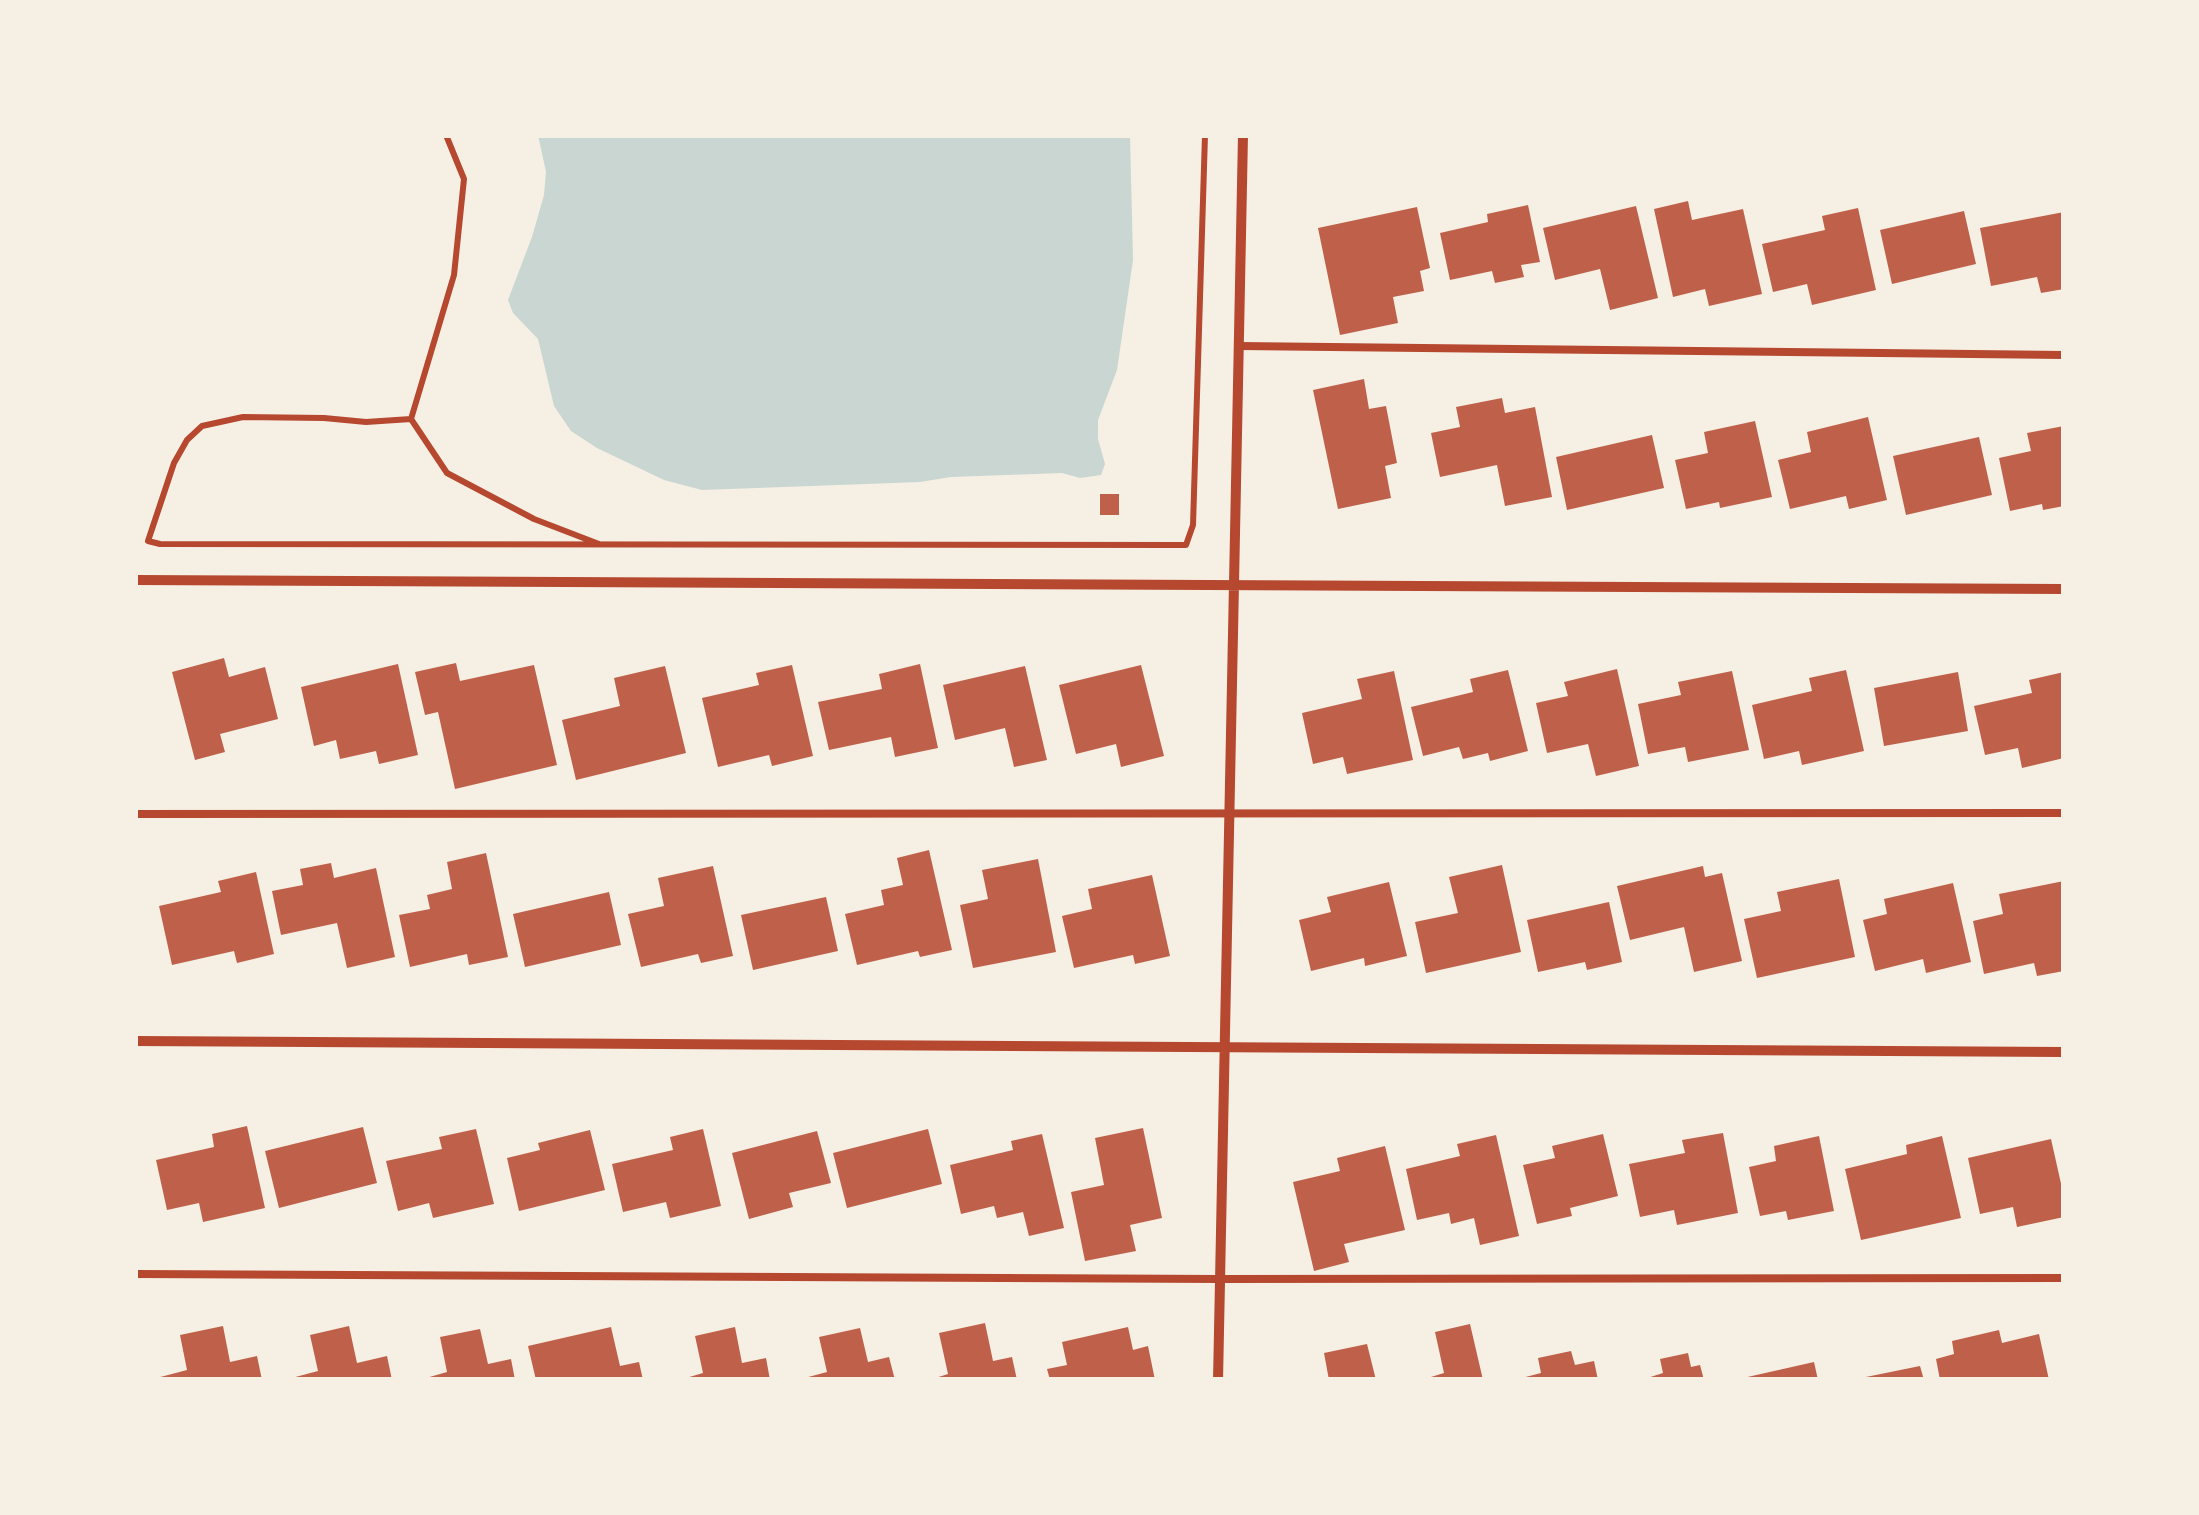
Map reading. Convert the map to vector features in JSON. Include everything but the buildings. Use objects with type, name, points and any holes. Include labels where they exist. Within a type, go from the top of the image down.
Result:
[{"type":"street","points":[[1218,1380],[1244,135]]},
{"type":"street","points":[[135,580],[2064,589]]},
{"type":"street","points":[[135,1040],[2064,1052]]},
{"type":"lane","points":[[1238,346],[2064,356]]},
{"type":"lane","points":[[135,814],[2064,814]]},
{"type":"lane","points":[[135,1274],[2064,1278]]},
{"type":"path","points":[[410,419],[454,275],[464,178],[446,135]]},
{"type":"path","points":[[410,419],[366,422],[243,417],[202,426],[187,440],[174,463],[148,541],[604,546],[1186,545],[1193,525],[1204,135]]},
{"type":"path","points":[[410,419],[446,473],[534,519],[604,546]]},
{"type":"shaded area","points":[[538,135],[1130,135],[1133,260],[1117,370],[1098,420],[1105,464],[1101,475],[951,477],[920,482],[702,490],[664,480],[597,448],[571,431],[554,406],[538,339],[513,313],[508,300],[544,195],[546,172]]}]
